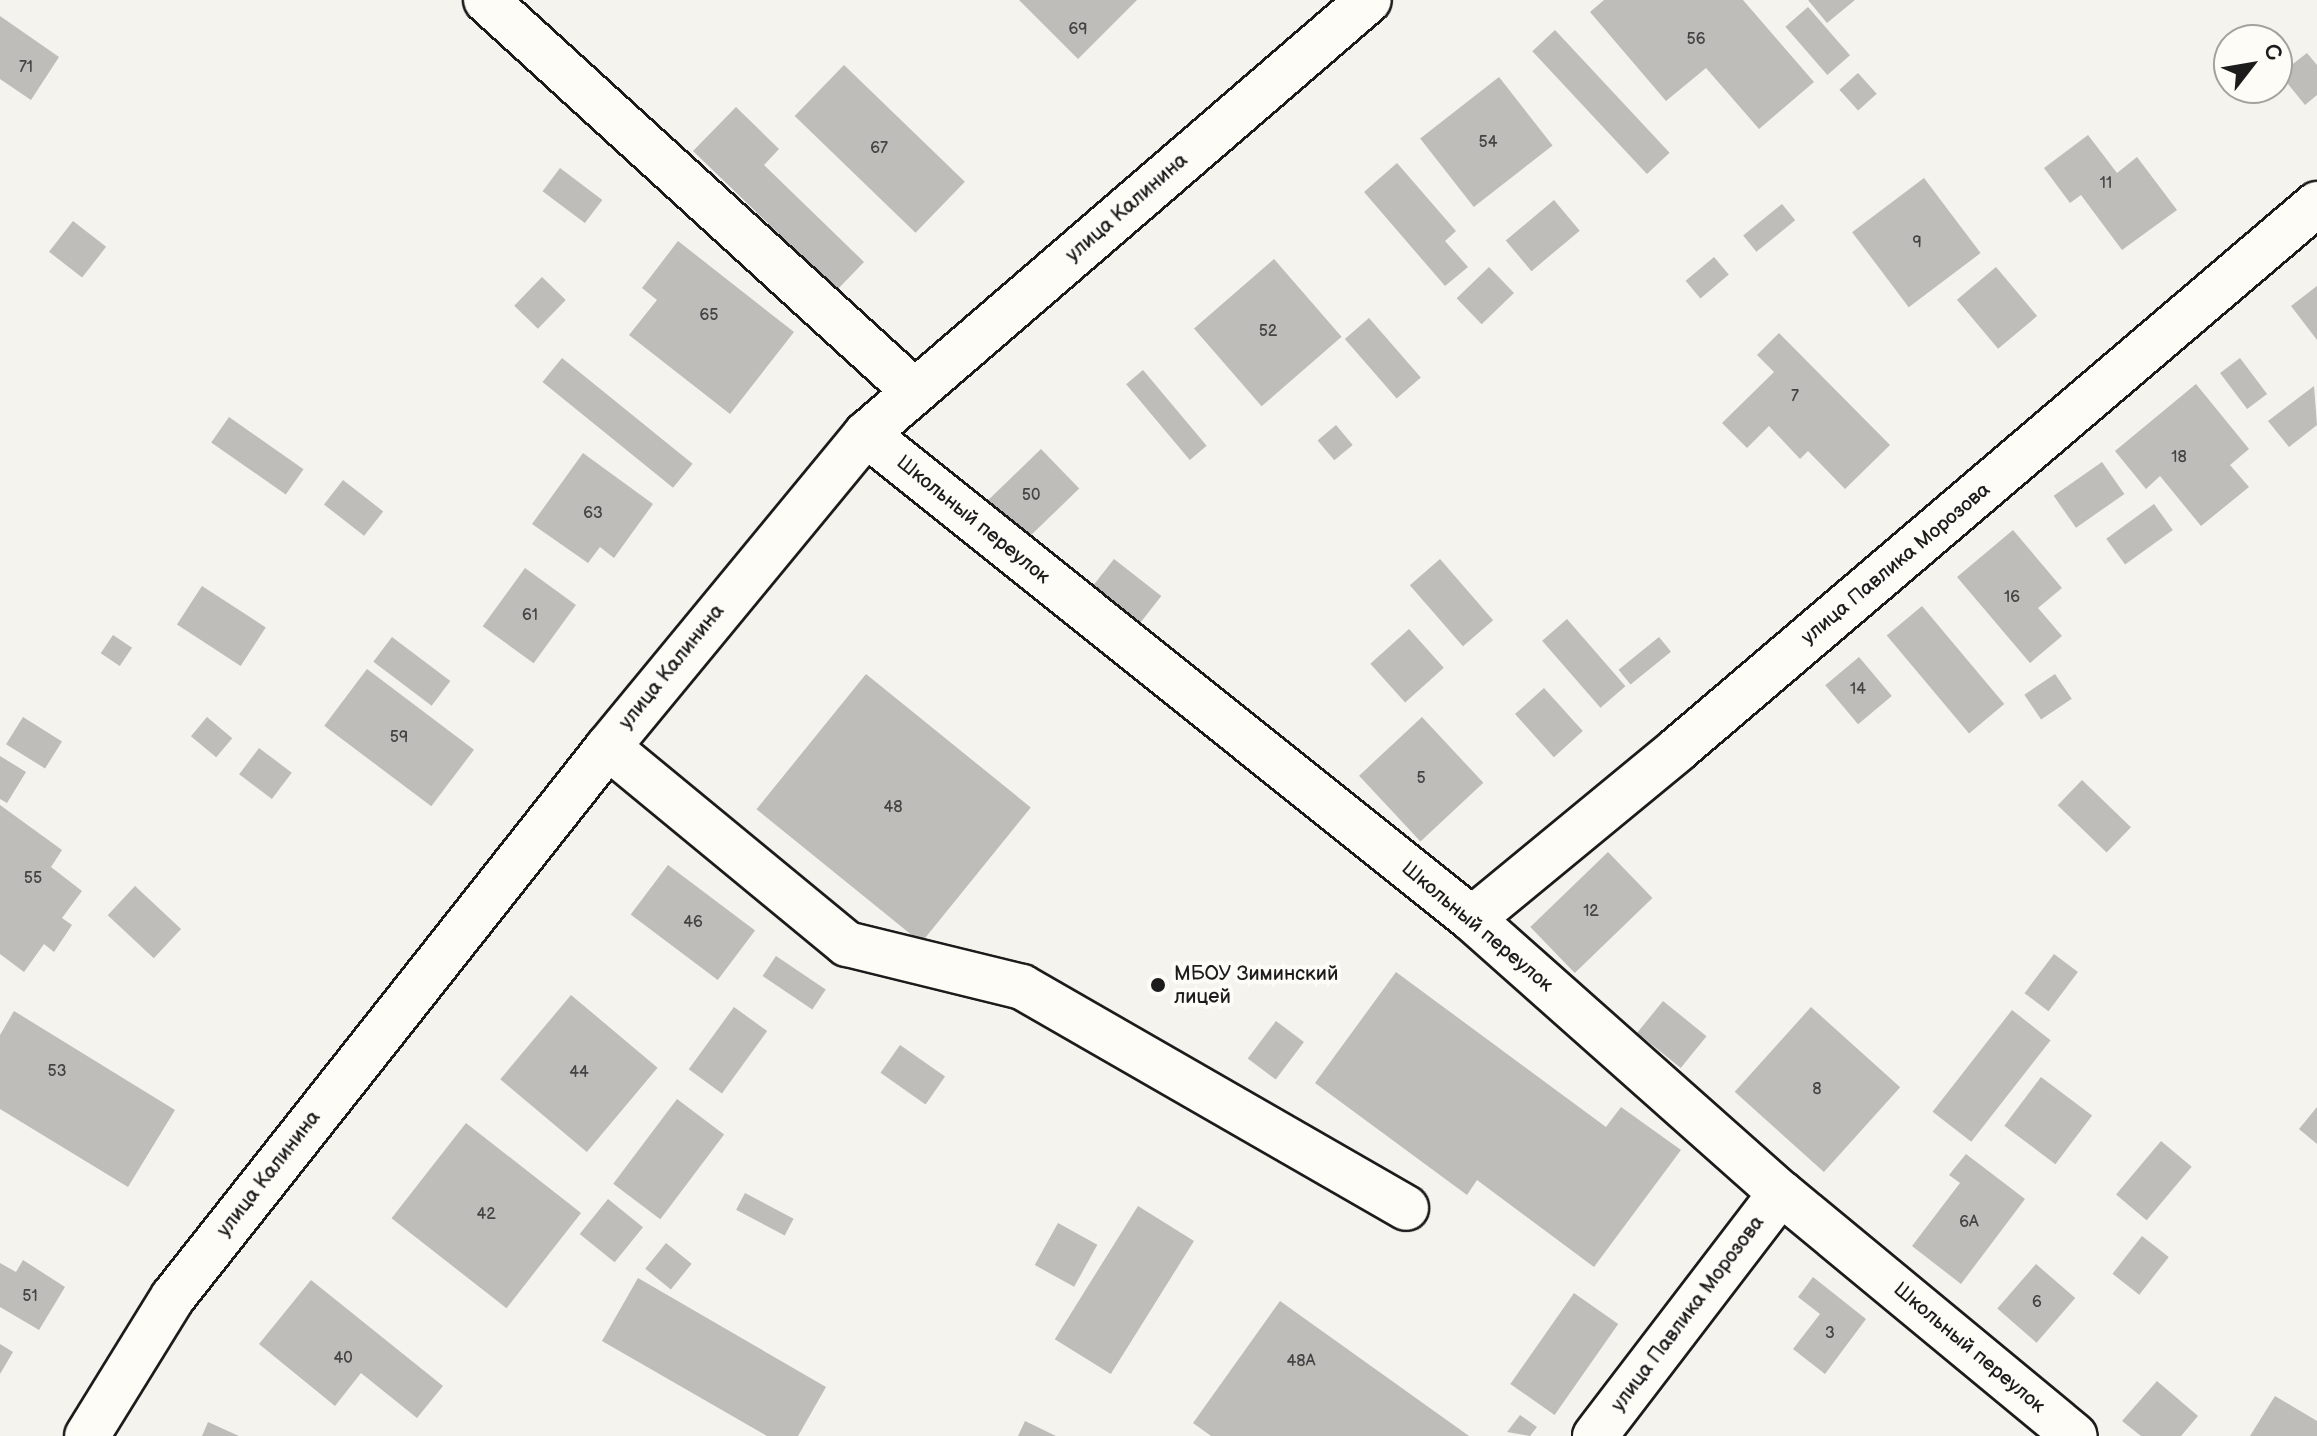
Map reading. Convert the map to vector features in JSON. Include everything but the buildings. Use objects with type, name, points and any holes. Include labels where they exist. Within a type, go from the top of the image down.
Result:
[{"type":"street","points":[[486,0],[914,391]]},
{"type":"street","name":"улица Калинина","points":[[87,1436],[173,1297],[608,747],[866,434],[1369,0]]},
{"type":"street","name":"улица Павлика Морозова","points":[[1472,919],[1678,749],[2317,204]]},
{"type":"street","name":"Школьный переулок","points":[[866,434],[1472,919],[1781,1193],[2075,1436]]},
{"type":"street","points":[[608,747],[847,944],[1022,987],[1406,1208]]},
{"type":"street","name":"улица Павлика Морозова","points":[[1595,1436],[1781,1193]]},
{"type":"place","name":"МБОУ Зиминский лицей","points":[[1158,985]]}]
